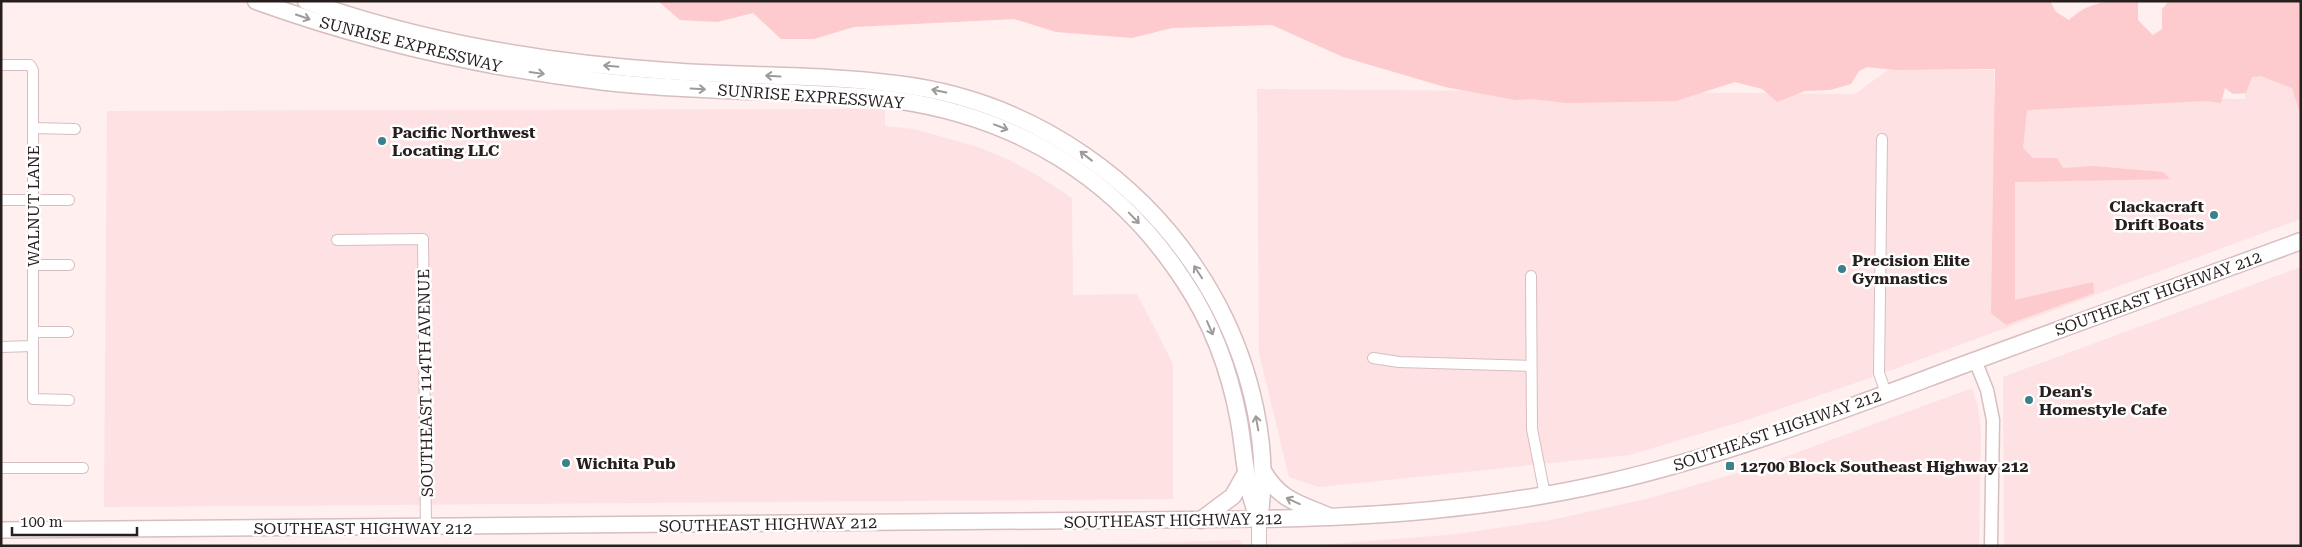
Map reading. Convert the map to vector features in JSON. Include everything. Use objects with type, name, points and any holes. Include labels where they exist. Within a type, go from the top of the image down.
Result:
[{"type":"highway","name":"SUNRISE EXPRESSWAY","points":[[256,1],[364,36],[498,66],[607,82],[665,87],[894,100],[940,108],[1006,129],[1038,144],[1074,166],[1118,202],[1149,233],[1184,281],[1206,320],[1228,376],[1239,424],[1250,499],[1259,520]]},
{"type":"highway","name":"SUNRISE EXPRESSWAY","points":[[306,1],[419,34],[537,57],[668,71],[853,80],[897,84],[939,91],[1006,112],[1038,126],[1080,151],[1132,192],[1166,229],[1200,274],[1222,314],[1241,361],[1254,406],[1263,471],[1259,520]]},
{"type":"highway","name":"SOUTHEAST HIGHWAY 212","points":[[1259,520],[1434,511],[1545,495],[1623,479],[1771,436],[2301,241]]},
{"type":"highway","points":[[1263,471],[1277,491],[1288,499],[1332,517]]},
{"type":"highway","points":[[1201,520],[1233,496],[1246,473]]},
{"type":"main road","name":"SOUTHEAST HIGHWAY 212","points":[[1,530],[1259,520]]},
{"type":"main road","points":[[1259,520],[1259,546]]},
{"type":"street","name":"WALNUT LANE","points":[[1,64],[30,65],[33,70],[33,399],[68,400]]},
{"type":"street","points":[[33,128],[74,129]]},
{"type":"street","points":[[1882,139],[1879,373],[1886,394]]},
{"type":"street","points":[[1,200],[69,200]]},
{"type":"street","name":"SOUTHEAST 114TH AVENUE","points":[[337,240],[423,239],[426,527]]},
{"type":"street","points":[[33,265],[69,265]]},
{"type":"street","points":[[1531,276],[1532,429],[1545,495]]},
{"type":"street","points":[[33,332],[68,332]]},
{"type":"street","points":[[1,347],[32,346]]},
{"type":"street","points":[[1373,358],[1399,362],[1531,366]]},
{"type":"street","points":[[1975,360],[1987,390],[1993,420],[1991,546]]},
{"type":"street","points":[[1,468],[83,468]]},
{"type":"shaded area","points":[[658,1],[2050,1],[2056,12],[2069,20],[2077,13],[2100,3],[2138,1],[2138,20],[2153,35],[2162,29],[2162,9],[2169,1],[2301,1],[2301,109],[2299,110],[2292,88],[2261,76],[2252,77],[2246,93],[2233,94],[2225,88],[2221,103],[2205,101],[2027,110],[2023,148],[2033,158],[2057,158],[2063,168],[2092,166],[2163,172],[2170,179],[2015,182],[2015,300],[2093,282],[2094,293],[2006,325],[1991,313],[1995,69],[1895,70],[1867,67],[1859,71],[1851,84],[1830,90],[1805,91],[1777,102],[1762,89],[1735,82],[1676,101],[1566,103],[1533,99],[1516,100],[1445,87],[1343,57],[1272,25],[1172,28],[1132,38],[1056,32],[1014,19],[854,27],[814,39],[781,39],[753,13],[717,22],[680,20]]},
{"type":"shaded area","points":[[2246,62],[2301,62],[2301,219],[1867,379],[1750,419],[1629,455],[1319,487],[1289,477],[1259,353],[1257,89],[1855,94],[1888,70],[1994,70],[1994,98],[2245,99]]},
{"type":"shaded area","points":[[885,109],[885,126],[914,129],[978,147],[1007,159],[1037,175],[1072,198],[1073,295],[1137,294],[1173,364],[1173,499],[104,507],[107,111]]},
{"type":"shaded area","points":[[2301,267],[2301,546],[2004,546],[2003,377]]},
{"type":"shaded area","points":[[1972,388],[1978,407],[1981,432],[1979,546],[1309,546],[1458,534],[1551,520],[1646,499],[1755,468]]},
{"type":"shaded area","points":[[1240,540],[1243,546],[919,546],[1147,543]]},
{"type":"place","name":"Pacific Northwest Locating LLC","points":[[382,141]]},
{"type":"place","name":"Clackacraft Drift Boats","points":[[2214,215]]},
{"type":"place","name":"Precision Elite Gymnastics","points":[[1842,269]]},
{"type":"place","name":"Dean's Homestyle Cafe","points":[[2029,400]]},
{"type":"place","name":"Wichita Pub","points":[[566,463]]},
{"type":"place","name":"12700 Block Southeast Highway 212","points":[[1730,466]]}]
